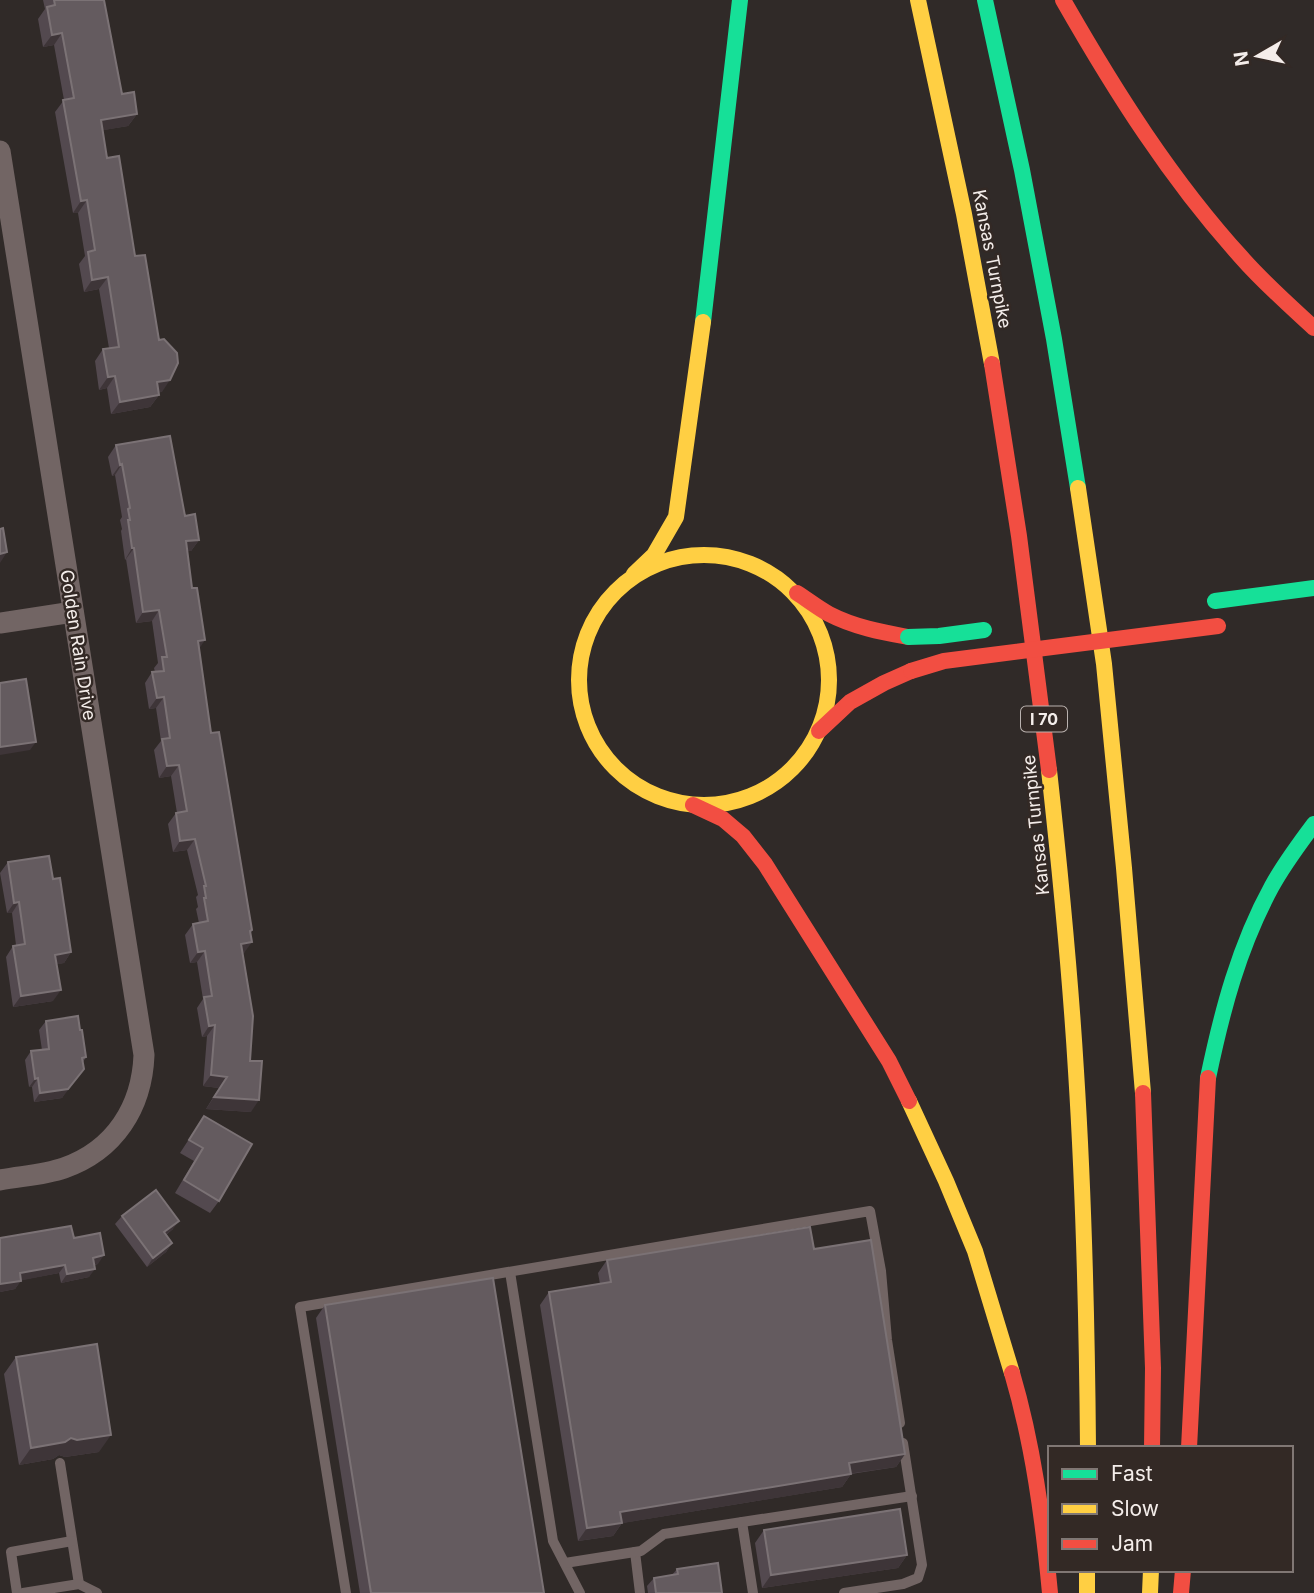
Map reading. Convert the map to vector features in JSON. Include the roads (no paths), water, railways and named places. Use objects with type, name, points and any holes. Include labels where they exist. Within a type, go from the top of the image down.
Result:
[{"type":"highway","points":[[740,0],[700,344],[676,517],[654,555],[622,584],[598,612],[584,646],[579,682],[585,718],[601,751],[626,778],[657,797],[693,805],[723,819],[743,836],[801,919],[889,1061],[926,1137],[975,1251],[1017,1390],[1035,1474],[1048,1572]]},
{"type":"highway","name":"Kansas Turnpike","points":[[918,0],[967,228],[997,389],[1023,551],[1044,712],[1067,946],[1078,1100],[1088,1446]]},
{"type":"highway","points":[[985,0],[1054,339],[1104,664],[1143,1088],[1152,1326],[1152,1446]]},
{"type":"highway","points":[[1063,0],[1117,92],[1164,160],[1208,217],[1273,291],[1314,328]]},
{"type":"highway","points":[[622,584],[661,562],[705,554],[750,562],[822,610],[845,621],[908,637],[939,636],[1049,622]]},
{"type":"highway","points":[[788,586],[813,617],[827,653],[829,692],[819,731]]},
{"type":"highway","points":[[1208,601],[1314,588]]},
{"type":"highway","points":[[1077,618],[1119,613]]},
{"type":"highway","points":[[693,805],[732,803],[768,789],[799,764],[819,731],[850,702],[911,671],[944,661],[1225,625]]},
{"type":"highway","points":[[1189,1446],[1207,1084],[1217,1029],[1230,981],[1250,930],[1270,890],[1314,824]]},
{"type":"highway","points":[[1048,1572],[1050,1593]]},
{"type":"highway","points":[[1087,1572],[1087,1593]]},
{"type":"highway","points":[[1150,1572],[1150,1593]]},
{"type":"highway","points":[[1181,1593],[1183,1572]]},
{"type":"street","name":"Golden Rain Drive","points":[[0,151],[144,1055],[141,1082],[133,1109],[107,1143],[65,1168],[0,1180]]},
{"type":"street","points":[[0,623],[73,612]]},
{"type":"lane","points":[[346,1593],[300,1307],[870,1211],[881,1271],[887,1340],[922,1564],[918,1578],[903,1584],[844,1593]]},
{"type":"lane","points":[[510,1272],[553,1541],[580,1593]]},
{"type":"lane","points":[[60,1463],[79,1584]]},
{"type":"lane","points":[[565,1563],[635,1552],[663,1534],[912,1496]]},
{"type":"lane","points":[[742,1522],[753,1593]]},
{"type":"lane","points":[[17,1593],[11,1552],[72,1541]]},
{"type":"lane","points":[[635,1552],[640,1593]]},
{"type":"lane","points":[[23,1593],[79,1584],[97,1593]]}]
